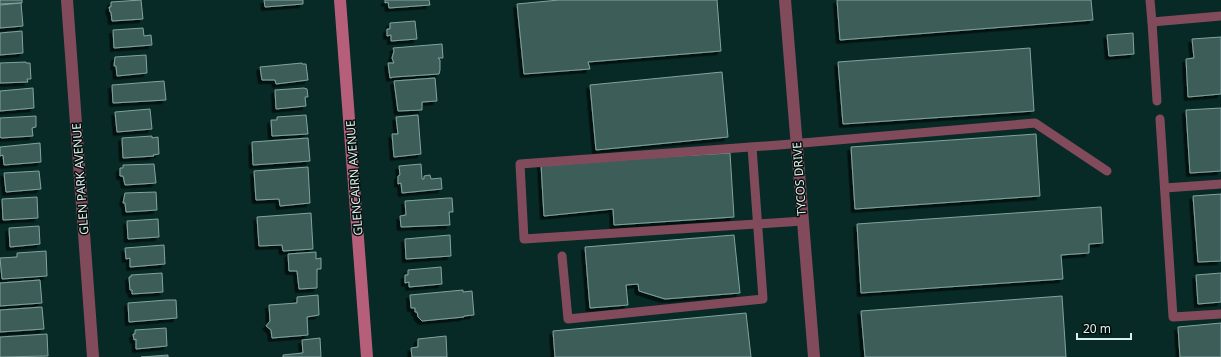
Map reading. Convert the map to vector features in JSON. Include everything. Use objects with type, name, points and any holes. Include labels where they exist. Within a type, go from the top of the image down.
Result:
[{"type":"street","name":"GLEN PARK AVENUE","points":[[67,0],[93,357]]},
{"type":"street","name":"GLENCAIRN AVENUE","points":[[340,0],[367,357]]},
{"type":"street","name":"TYCOS DRIVE","points":[[785,0],[814,357]]},
{"type":"lane","points":[[1150,0],[1157,101]]},
{"type":"lane","points":[[1152,22],[1221,16]]},
{"type":"lane","points":[[1160,120],[1173,317],[1221,314]]},
{"type":"lane","points":[[803,221],[524,239],[520,164],[797,144],[1035,123],[1107,171]]},
{"type":"lane","points":[[562,256],[568,319],[763,299],[752,147]]},
{"type":"lane","points":[[1165,188],[1221,184]]},
{"type":"building","points":[[0,0],[22,0],[22,3],[0,4]]},
{"type":"building","points":[[141,0],[143,19],[112,21],[109,7],[111,7],[111,2]]},
{"type":"building","points":[[264,0],[303,0],[303,4],[265,7]]},
{"type":"building","points":[[385,0],[429,0],[430,5],[389,8],[388,2],[385,3]]},
{"type":"building","points":[[559,0],[717,0],[721,51],[588,62],[590,69],[524,74],[517,4]]},
{"type":"building","points":[[837,0],[1091,0],[1093,20],[840,40]]},
{"type":"building","points":[[21,3],[23,26],[0,28],[0,5]]},
{"type":"building","points":[[415,21],[417,39],[391,41],[391,35],[387,36],[387,29],[390,29],[390,23]]},
{"type":"building","points":[[143,28],[144,36],[151,35],[152,45],[114,48],[113,30]]},
{"type":"building","points":[[22,31],[23,53],[0,55],[0,33]]},
{"type":"building","points":[[1133,33],[1134,54],[1109,56],[1107,35]]},
{"type":"building","points":[[1221,37],[1221,94],[1188,97],[1186,59],[1194,58],[1192,39]]},
{"type":"building","points":[[442,44],[443,58],[438,58],[440,60],[439,74],[390,78],[388,63],[394,63],[392,58],[394,51],[393,48]]},
{"type":"building","points":[[1030,48],[1034,111],[843,124],[838,62]]},
{"type":"building","points":[[146,55],[147,73],[117,76],[116,66],[114,66],[115,57]]},
{"type":"building","points":[[0,63],[30,63],[31,79],[27,79],[28,82],[0,83]]},
{"type":"building","points":[[302,63],[306,64],[308,80],[276,84],[275,80],[262,80],[260,67]]},
{"type":"building","points":[[722,72],[728,137],[596,150],[590,85]]},
{"type":"building","points":[[435,78],[437,101],[422,102],[422,110],[398,111],[394,81]]},
{"type":"building","points":[[164,81],[166,100],[113,103],[112,85]]},
{"type":"building","points":[[33,88],[34,108],[0,111],[0,91]]},
{"type":"building","points":[[307,89],[308,97],[305,97],[306,106],[276,109],[275,90]]},
{"type":"building","points":[[1221,108],[1221,171],[1190,173],[1186,110]]},
{"type":"building","points":[[150,109],[152,129],[117,132],[115,112]]},
{"type":"building","points":[[306,115],[308,134],[272,136],[271,120],[277,120],[277,117]]},
{"type":"building","points":[[418,115],[421,154],[394,157],[392,134],[398,134],[396,117]]},
{"type":"building","points":[[36,116],[36,127],[32,128],[33,136],[0,137],[0,118]]},
{"type":"building","points":[[1036,134],[1040,196],[855,209],[851,147]]},
{"type":"building","points":[[152,136],[152,138],[158,137],[159,154],[153,155],[154,156],[123,158],[122,138]]},
{"type":"building","points":[[308,138],[310,161],[253,165],[252,142]]},
{"type":"building","points":[[40,143],[41,162],[4,165],[3,155],[0,156],[0,147]]},
{"type":"building","points":[[730,153],[734,217],[614,225],[613,209],[544,216],[541,164]]},
{"type":"building","points":[[154,164],[156,183],[125,185],[123,176],[120,176],[120,168],[123,168],[123,165]]},
{"type":"building","points":[[421,164],[422,179],[424,179],[424,176],[430,175],[431,179],[441,178],[442,189],[402,193],[401,183],[398,184],[398,176],[400,175],[399,166]]},
{"type":"building","points":[[308,167],[310,203],[280,206],[279,199],[256,200],[254,171]]},
{"type":"building","points":[[39,171],[41,189],[6,192],[4,173]]},
{"type":"building","points":[[156,192],[157,210],[126,212],[125,203],[123,203],[125,193]]},
{"type":"building","points":[[1221,194],[1221,261],[1198,262],[1193,196]]},
{"type":"building","points":[[37,197],[38,218],[3,220],[2,199]]},
{"type":"building","points":[[452,198],[453,212],[449,212],[450,225],[401,227],[400,216],[406,215],[405,201]]},
{"type":"building","points":[[1101,207],[1103,243],[1089,244],[1089,253],[1061,255],[1063,279],[861,293],[857,224]]},
{"type":"building","points":[[311,213],[313,249],[283,251],[282,245],[259,246],[257,217]]},
{"type":"building","points":[[158,219],[159,237],[128,239],[127,221]]},
{"type":"building","points":[[39,226],[40,244],[10,247],[9,228]]},
{"type":"building","points":[[450,235],[451,256],[406,259],[405,239]]},
{"type":"building","points":[[734,235],[740,293],[665,299],[639,291],[638,284],[626,285],[628,305],[590,308],[585,247]]},
{"type":"building","points":[[164,245],[165,264],[130,267],[130,258],[126,259],[125,248]]},
{"type":"building","points":[[46,251],[47,276],[2,279],[0,258],[17,257],[17,253]]},
{"type":"building","points":[[316,252],[316,259],[321,258],[321,269],[317,269],[317,288],[299,289],[297,271],[289,271],[288,254]]},
{"type":"building","points":[[441,267],[442,284],[409,287],[409,282],[405,283],[405,275],[408,275],[408,270]]},
{"type":"building","points":[[162,273],[163,292],[132,294],[132,290],[130,290],[129,277],[131,277],[131,275]]},
{"type":"building","points":[[1221,273],[1221,302],[1198,304],[1196,275]]},
{"type":"building","points":[[40,280],[42,303],[0,306],[0,283]]},
{"type":"building","points":[[463,290],[463,292],[472,291],[474,315],[422,321],[418,317],[417,312],[415,312],[415,308],[411,308],[410,295]]},
{"type":"building","points":[[318,295],[319,315],[307,317],[308,335],[272,338],[271,330],[266,326],[270,321],[269,305],[297,303],[297,297]]},
{"type":"building","points":[[1062,296],[1066,357],[865,357],[861,311]]},
{"type":"building","points":[[176,300],[177,318],[129,322],[128,303]]},
{"type":"building","points":[[42,307],[44,329],[0,332],[0,310]]},
{"type":"building","points":[[746,313],[751,357],[555,357],[553,331]]},
{"type":"building","points":[[1221,323],[1221,357],[1180,357],[1178,327]]},
{"type":"building","points":[[166,328],[167,346],[136,349],[136,339],[134,340],[133,334],[135,334],[135,330]]},
{"type":"building","points":[[47,334],[48,356],[0,357],[0,337]]},
{"type":"building","points":[[446,336],[447,357],[412,357],[411,348],[418,347],[418,339]]},
{"type":"building","points":[[320,338],[321,357],[283,357],[283,355],[303,353],[302,340]]},
{"type":"building","points":[[168,355],[168,357],[141,357]]}]
